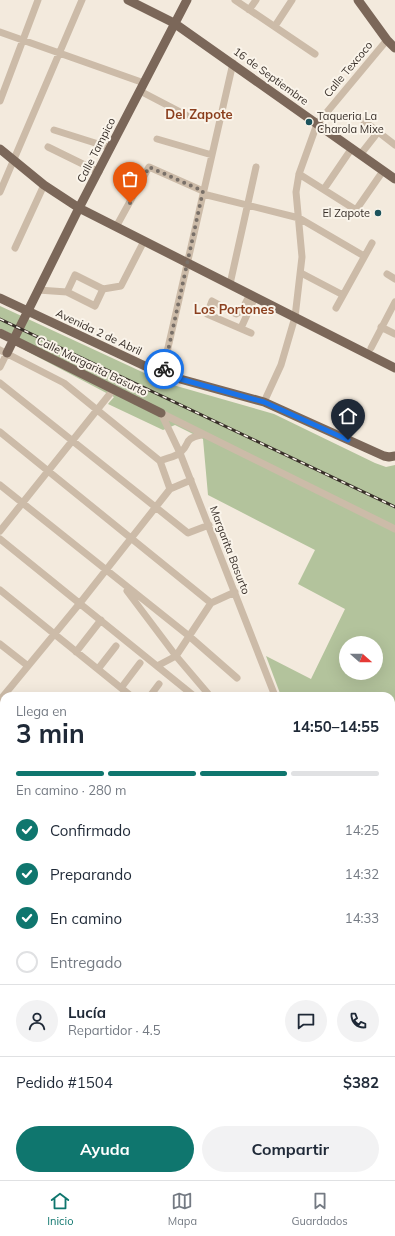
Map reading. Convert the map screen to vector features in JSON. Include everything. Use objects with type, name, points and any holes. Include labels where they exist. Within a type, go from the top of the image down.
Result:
[{"type":"main road","name":"16 de Septiembre","points":[[128,0],[174,23],[395,179]]},
{"type":"main road","name":"Calle Tampico","points":[[3,352],[13,340],[186,0]]},
{"type":"main road","points":[[358,0],[387,40],[395,48]]},
{"type":"main road","points":[[0,149],[44,185],[79,208],[395,368]]},
{"type":"main road","name":"Avenida 2 de Abril","points":[[0,298],[162,374],[264,402],[368,450],[384,456],[394,455]]},
{"type":"main road","name":"Calle Margarita Basurto","points":[[0,333],[161,413]]},
{"type":"street","points":[[0,101],[38,0]]},
{"type":"street","points":[[0,192],[82,0]]},
{"type":"street","points":[[235,0],[315,54]]},
{"type":"street","points":[[249,10],[256,0]]},
{"type":"street","points":[[275,26],[292,0]]},
{"type":"street","points":[[0,32],[59,53],[142,87],[186,115]]},
{"type":"street","name":"Calle Texcoco","points":[[264,402],[281,365],[295,317],[302,257],[296,192],[299,174],[317,124],[387,40]]},
{"type":"street","points":[[162,374],[232,63]]},
{"type":"street","points":[[364,121],[395,145]]},
{"type":"street","points":[[54,130],[111,148]]},
{"type":"street","points":[[360,155],[378,132]]},
{"type":"street","points":[[157,139],[212,155]]},
{"type":"street","points":[[48,147],[99,172]]},
{"type":"street","points":[[324,189],[352,148]]},
{"type":"street","points":[[116,227],[149,167],[203,193],[299,218],[364,256]]},
{"type":"street","points":[[230,284],[249,206],[256,167]]},
{"type":"street","points":[[299,174],[356,210],[383,171]]},
{"type":"street","points":[[15,248],[44,185]]},
{"type":"street","points":[[67,292],[75,275],[103,289],[121,286],[144,240]]},
{"type":"street","points":[[336,308],[372,243]]},
{"type":"street","points":[[301,273],[342,295]]},
{"type":"street","points":[[387,274],[395,279]]},
{"type":"street","points":[[38,290],[67,292],[95,306],[103,289]]},
{"type":"street","points":[[241,328],[252,295]]},
{"type":"street","points":[[252,295],[242,310],[236,314],[212,301],[207,314],[252,333]]},
{"type":"street","points":[[371,348],[381,326],[395,302]]},
{"type":"street","points":[[381,326],[395,334]]},
{"type":"street","points":[[0,367],[3,352],[64,383],[160,461],[170,489]]},
{"type":"street","points":[[0,383],[188,533],[209,525]]},
{"type":"street","points":[[0,531],[113,390]]},
{"type":"street","points":[[161,413],[201,435],[395,529]]},
{"type":"street","name":"Margarita Basurto","points":[[161,413],[191,480],[273,692]]},
{"type":"street","points":[[0,432],[212,603]]},
{"type":"street","points":[[160,461],[180,453],[187,441],[193,436],[201,435]]},
{"type":"street","points":[[5,692],[80,603],[170,489],[191,480]]},
{"type":"street","points":[[0,485],[188,636],[237,678]]},
{"type":"street","points":[[0,539],[101,620],[187,692]]},
{"type":"street","points":[[120,582],[176,656],[206,692]]},
{"type":"street","points":[[0,590],[126,692]]},
{"type":"street","points":[[157,666],[176,656],[188,636],[212,603],[235,592]]},
{"type":"street","points":[[76,652],[101,620]]},
{"type":"street","points":[[0,644],[28,666]]},
{"type":"street","points":[[98,669],[116,646]]},
{"type":"street","points":[[121,688],[140,663]]},
{"type":"street","points":[[191,692],[195,679]]},
{"type":"street","points":[[153,692],[159,684]]},
{"type":"green space","points":[[0,306],[166,383],[274,414],[375,463],[386,467],[395,465],[395,692],[280,692],[266,656],[311,679],[345,609],[298,584],[315,550],[208,495],[203,439],[175,425],[163,430],[108,404],[114,397],[17,346],[9,333],[0,328]]},
{"type":"railway","points":[[0,319],[395,507]]},
{"type":"way so far","points":[[130,203],[149,167],[203,191],[164,369]]},
{"type":"place","name":"Taqueria La Charola Mixe","points":[[309,122]]},
{"type":"place","name":"El Zapote","points":[[378,213]]},
{"type":"district","name":"Del Zapote","points":[[199,114]]},
{"type":"district","name":"Los Portones","points":[[234,309]]},
{"type":"route","points":[[164,369],[162,374],[264,402],[348,440]]}]
